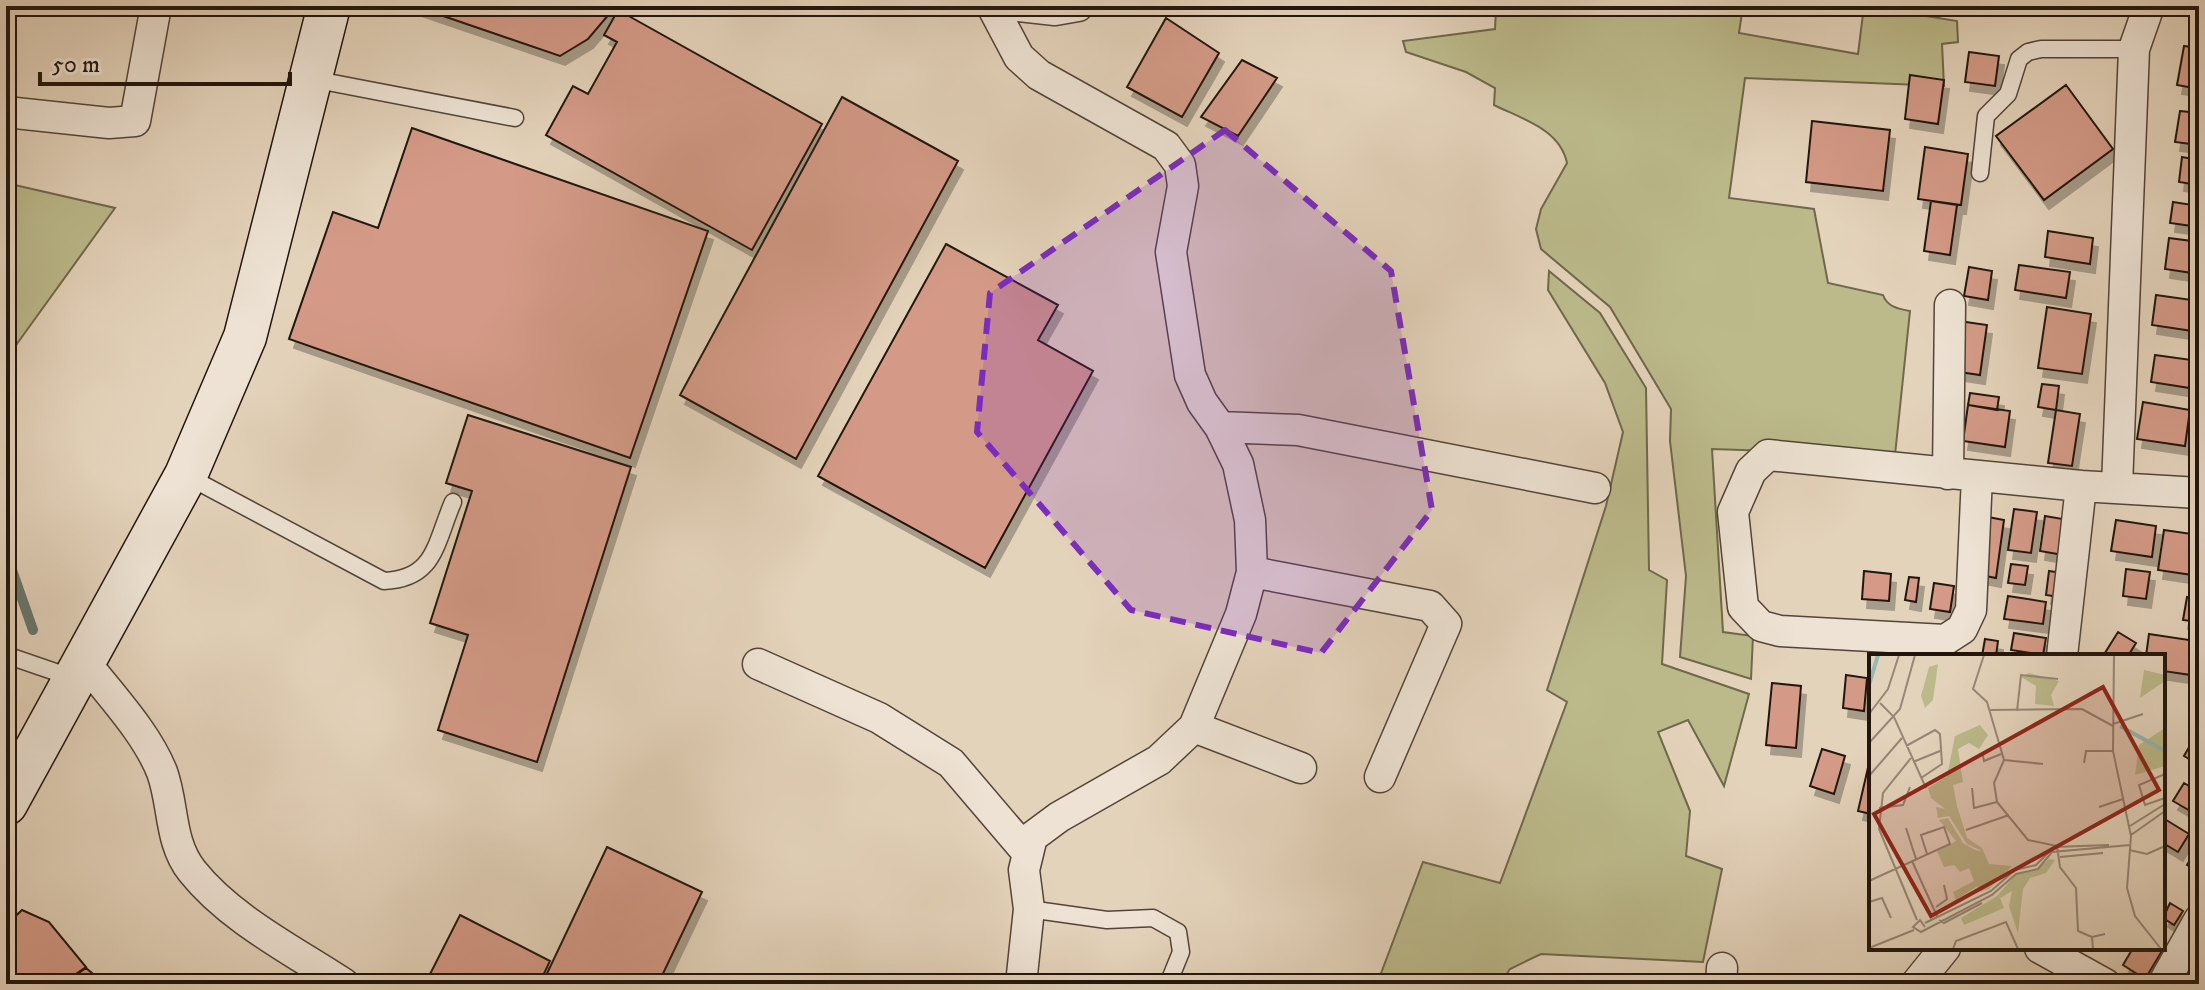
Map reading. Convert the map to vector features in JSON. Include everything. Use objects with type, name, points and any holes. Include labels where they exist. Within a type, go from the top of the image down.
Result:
[{"type":"main road","points":[[6,804],[186,475],[245,337],[329,6]]},
{"type":"street","points":[[6,112],[109,123],[135,121],[156,6]]},
{"type":"street","points":[[992,6],[1019,57],[1039,75],[1166,146],[1180,165],[1183,186],[1171,252],[1190,375],[1238,464],[1250,520],[1252,572],[1241,614],[1194,727],[1159,760],[1032,837],[1026,851],[1024,870],[1029,909],[1021,984]]},
{"type":"street","points":[[1019,6],[1055,10],[1078,6]]},
{"type":"street","points":[[2117,487],[2134,49],[2149,6]]},
{"type":"street","points":[[1950,305],[1962,475],[1971,610],[1962,629],[1945,640],[1780,631],[1761,626],[1743,607],[1733,512],[1751,471],[1768,455],[1962,475],[2081,486],[2199,493]]},
{"type":"street","points":[[1220,427],[1298,430],[1595,488]]},
{"type":"street","points":[[2062,654],[2081,486]]},
{"type":"street","points":[[1252,572],[1430,606],[1446,624],[1380,777]]},
{"type":"street","points":[[758,664],[879,718],[951,763],[1026,851]]},
{"type":"street","points":[[79,670],[128,720],[162,773],[177,847],[192,872],[238,913],[344,984]]},
{"type":"street","points":[[1194,727],[1301,768]]},
{"type":"street","points":[[2163,984],[2199,920]]},
{"type":"street","points":[[1916,984],[1943,950]]},
{"type":"street","points":[[2044,950],[2105,984]]},
{"type":"lane","points":[[1980,173],[1982,127],[1986,116],[2008,94],[2019,59],[2028,52],[2041,49],[2134,49]]},
{"type":"lane","points":[[310,78],[515,118]]},
{"type":"lane","points":[[186,475],[384,581],[406,580],[423,571],[453,502]]},
{"type":"lane","points":[[6,655],[79,670]]},
{"type":"lane","points":[[1029,909],[1107,920],[1163,921],[1178,932],[1181,952],[1168,984]]},
{"type":"highlighted area","points":[[1225,130],[1391,271],[1432,510],[1321,653],[1131,610],[977,432],[990,293]]},
{"type":"shaded area","points":[[1509,6],[1743,6],[1739,33],[1858,54],[1864,6],[1957,21],[1958,42],[1942,44],[1944,86],[1745,78],[1729,198],[1814,209],[1828,283],[1883,295],[1890,305],[1910,311],[1895,455],[1712,449],[1723,632],[1753,636],[1751,679],[1680,657],[1686,576],[1670,441],[1671,409],[1610,307],[1541,249],[1536,229],[1541,209],[1567,163],[1563,151],[1538,126],[1494,105],[1495,88],[1466,72],[1406,52],[1403,41],[1495,29],[1496,10]]},
{"type":"shaded area","points":[[6,183],[115,208],[6,359]]},
{"type":"shaded area","points":[[1549,271],[1600,313],[1646,388],[1649,570],[1667,580],[1662,664],[1749,694],[1724,786],[1688,720],[1658,732],[1690,811],[1686,856],[1722,869],[1703,962],[1541,954],[1510,969],[1500,984],[1377,984],[1423,862],[1500,883],[1567,702],[1547,690],[1606,506],[1623,432],[1605,383],[1548,290]]},
{"type":"building","points":[[414,6],[616,6],[588,39],[560,56]]},
{"type":"building","points":[[618,10],[822,124],[752,250],[546,135],[573,86],[588,94],[617,42],[604,35]]},
{"type":"building","points":[[1166,18],[1219,53],[1182,117],[1127,87]]},
{"type":"building","points":[[2184,46],[2199,48],[2199,89],[2177,85]]},
{"type":"building","points":[[1969,52],[1999,56],[1995,86],[1965,82]]},
{"type":"building","points":[[1242,60],[1277,78],[1238,136],[1201,117]]},
{"type":"building","points":[[1910,75],[1944,80],[1938,124],[1905,119]]},
{"type":"building","points":[[2066,85],[2113,149],[2044,200],[1996,136]]},
{"type":"building","points":[[842,97],[958,161],[796,459],[680,395]]},
{"type":"building","points":[[2180,111],[2199,113],[2199,145],[2175,142]]},
{"type":"building","points":[[1812,121],[1890,130],[1883,191],[1806,182]]},
{"type":"building","points":[[412,128],[708,231],[630,458],[289,339],[333,212],[378,228]]},
{"type":"building","points":[[1925,147],[1968,154],[1961,205],[1918,199]]},
{"type":"building","points":[[2182,157],[2199,160],[2199,185],[2179,182]]},
{"type":"building","points":[[1931,201],[1957,205],[1950,255],[1924,251]]},
{"type":"building","points":[[2173,202],[2199,206],[2199,227],[2170,223]]},
{"type":"building","points":[[2048,231],[2093,238],[2090,264],[2045,257]]},
{"type":"building","points":[[2169,238],[2199,242],[2199,274],[2165,269]]},
{"type":"building","points":[[946,244],[1058,305],[1038,340],[1093,371],[985,568],[818,476]]},
{"type":"building","points":[[2019,265],[2070,272],[2066,298],[2015,290]]},
{"type":"building","points":[[1969,267],[1992,271],[1988,300],[1964,296]]},
{"type":"building","points":[[2156,295],[2199,301],[2199,332],[2152,325]]},
{"type":"building","points":[[2047,307],[2091,314],[2082,374],[2038,368]]},
{"type":"building","points":[[1959,321],[1987,325],[1980,375],[1952,371]]},
{"type":"building","points":[[2155,355],[2199,361],[2196,389],[2151,382]]},
{"type":"building","points":[[2042,384],[2059,386],[2056,410],[2038,407]]},
{"type":"building","points":[[1970,393],[1999,397],[1997,410],[1968,405]]},
{"type":"building","points":[[2143,402],[2190,410],[2185,446],[2137,439]]},
{"type":"building","points":[[1968,405],[2010,411],[2005,447],[1963,441]]},
{"type":"building","points":[[2056,410],[2080,414],[2072,466],[2048,463]]},
{"type":"building","points":[[468,415],[631,467],[537,762],[438,730],[468,635],[430,623],[472,491],[446,483]]},
{"type":"building","points":[[2014,509],[2037,512],[2031,553],[2008,550]]},
{"type":"building","points":[[2045,516],[2074,521],[2069,556],[2040,551]]},
{"type":"building","points":[[1988,517],[2004,520],[1996,578],[1980,575]]},
{"type":"building","points":[[2116,520],[2156,526],[2152,557],[2111,551]]},
{"type":"building","points":[[2164,530],[2199,535],[2199,576],[2158,570]]},
{"type":"building","points":[[2011,564],[2028,566],[2025,585],[2008,583]]},
{"type":"building","points":[[2126,569],[2150,572],[2146,599],[2123,596]]},
{"type":"building","points":[[1864,571],[1891,574],[1889,601],[1862,599]]},
{"type":"building","points":[[2049,571],[2070,574],[2066,598],[2046,595]]},
{"type":"building","points":[[1909,577],[1919,578],[1916,602],[1905,600]]},
{"type":"building","points":[[1934,583],[1954,586],[1950,612],[1930,609]]},
{"type":"building","points":[[2008,596],[2046,602],[2043,624],[2004,619]]},
{"type":"building","points":[[2187,597],[2199,599],[2198,622],[2183,620]]},
{"type":"building","points":[[2118,632],[2136,643],[2129,654],[2104,654]]},
{"type":"building","points":[[2014,633],[2046,638],[2043,654],[2011,650]]},
{"type":"building","points":[[2149,634],[2196,641],[2191,675],[2165,671],[2165,654],[2146,654]]},
{"type":"building","points":[[1985,639],[1998,641],[1996,654],[1982,654]]},
{"type":"building","points":[[1846,675],[1867,678],[1864,711],[1843,708]]},
{"type":"building","points":[[1772,683],[1801,686],[1796,748],[1766,745]]},
{"type":"building","points":[[2195,737],[2199,740],[2199,765],[2184,756]]},
{"type":"building","points":[[1822,749],[1845,756],[1834,794],[1810,786]]},
{"type":"building","points":[[1869,763],[1869,814],[1858,811]]},
{"type":"building","points":[[2184,783],[2199,792],[2199,816],[2173,801]]},
{"type":"building","points":[[2165,819],[2189,834],[2178,852],[2165,844]]},
{"type":"building","points":[[2199,845],[2199,872],[2187,865]]},
{"type":"building","points":[[607,847],[702,892],[658,984],[542,984]]},
{"type":"building","points":[[2170,903],[2183,911],[2174,925],[2165,919]]},
{"type":"building","points":[[22,910],[49,922],[86,967],[61,984],[6,984],[6,925]]},
{"type":"building","points":[[460,915],[550,961],[539,984],[425,984]]},
{"type":"building","points":[[2132,950],[2163,950],[2145,979],[2123,965]]},
{"type":"building","points":[[86,968],[105,984],[63,984]]},
{"type":"waterway","points":[[6,553],[33,630]]}]
